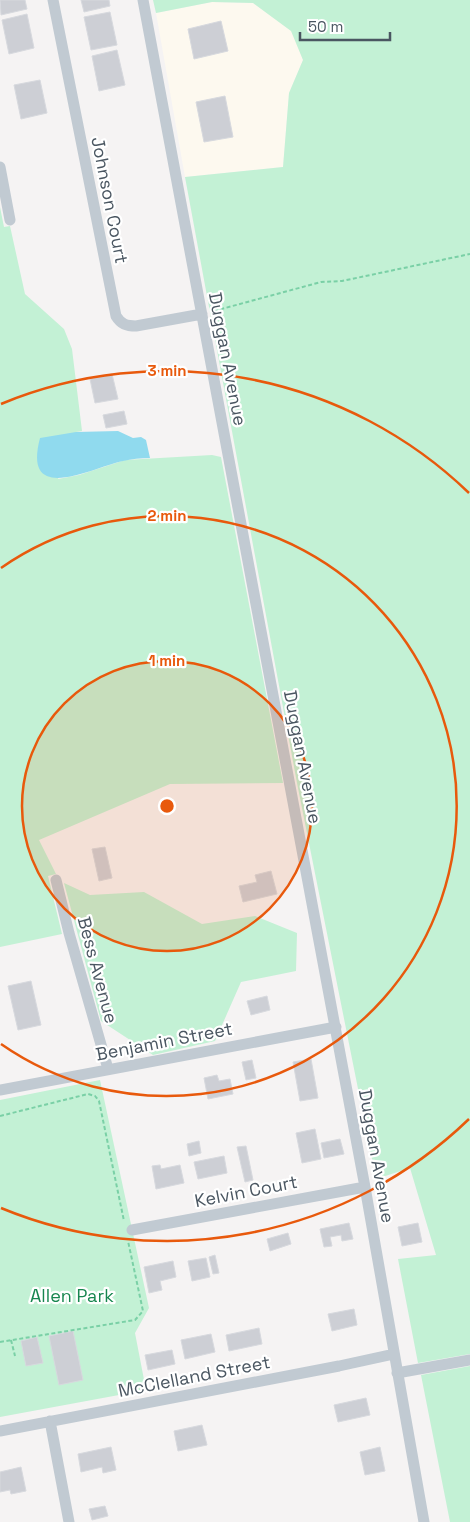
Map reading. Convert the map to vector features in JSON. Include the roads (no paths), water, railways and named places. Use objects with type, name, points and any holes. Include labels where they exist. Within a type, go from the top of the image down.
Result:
[{"type":"street","name":"Johnson Court","points":[[53,0],[116,316],[120,322],[127,326],[136,326],[202,314]]},
{"type":"street","name":"Duggan Avenue","points":[[143,0],[336,1028],[424,1522]]},
{"type":"street","points":[[0,167],[10,220]]},
{"type":"street","name":"Bess Avenue","points":[[56,880],[108,1069]]},
{"type":"street","name":"Benjamin Street","points":[[0,1090],[336,1028]]},
{"type":"street","name":"Kelvin Court","points":[[128,1230],[365,1187]]},
{"type":"street","name":"McClelland Street","points":[[0,1431],[394,1354]]},
{"type":"street","points":[[397,1373],[470,1360]]},
{"type":"street","points":[[50,1421],[69,1522]]},
{"type":"water","points":[[118,431],[133,438],[141,437],[146,440],[150,458],[126,460],[63,478],[50,477],[41,471],[37,459],[40,438],[76,432]]},
{"type":"park label","name":"Allen Park","points":[[72,1295]]}]
